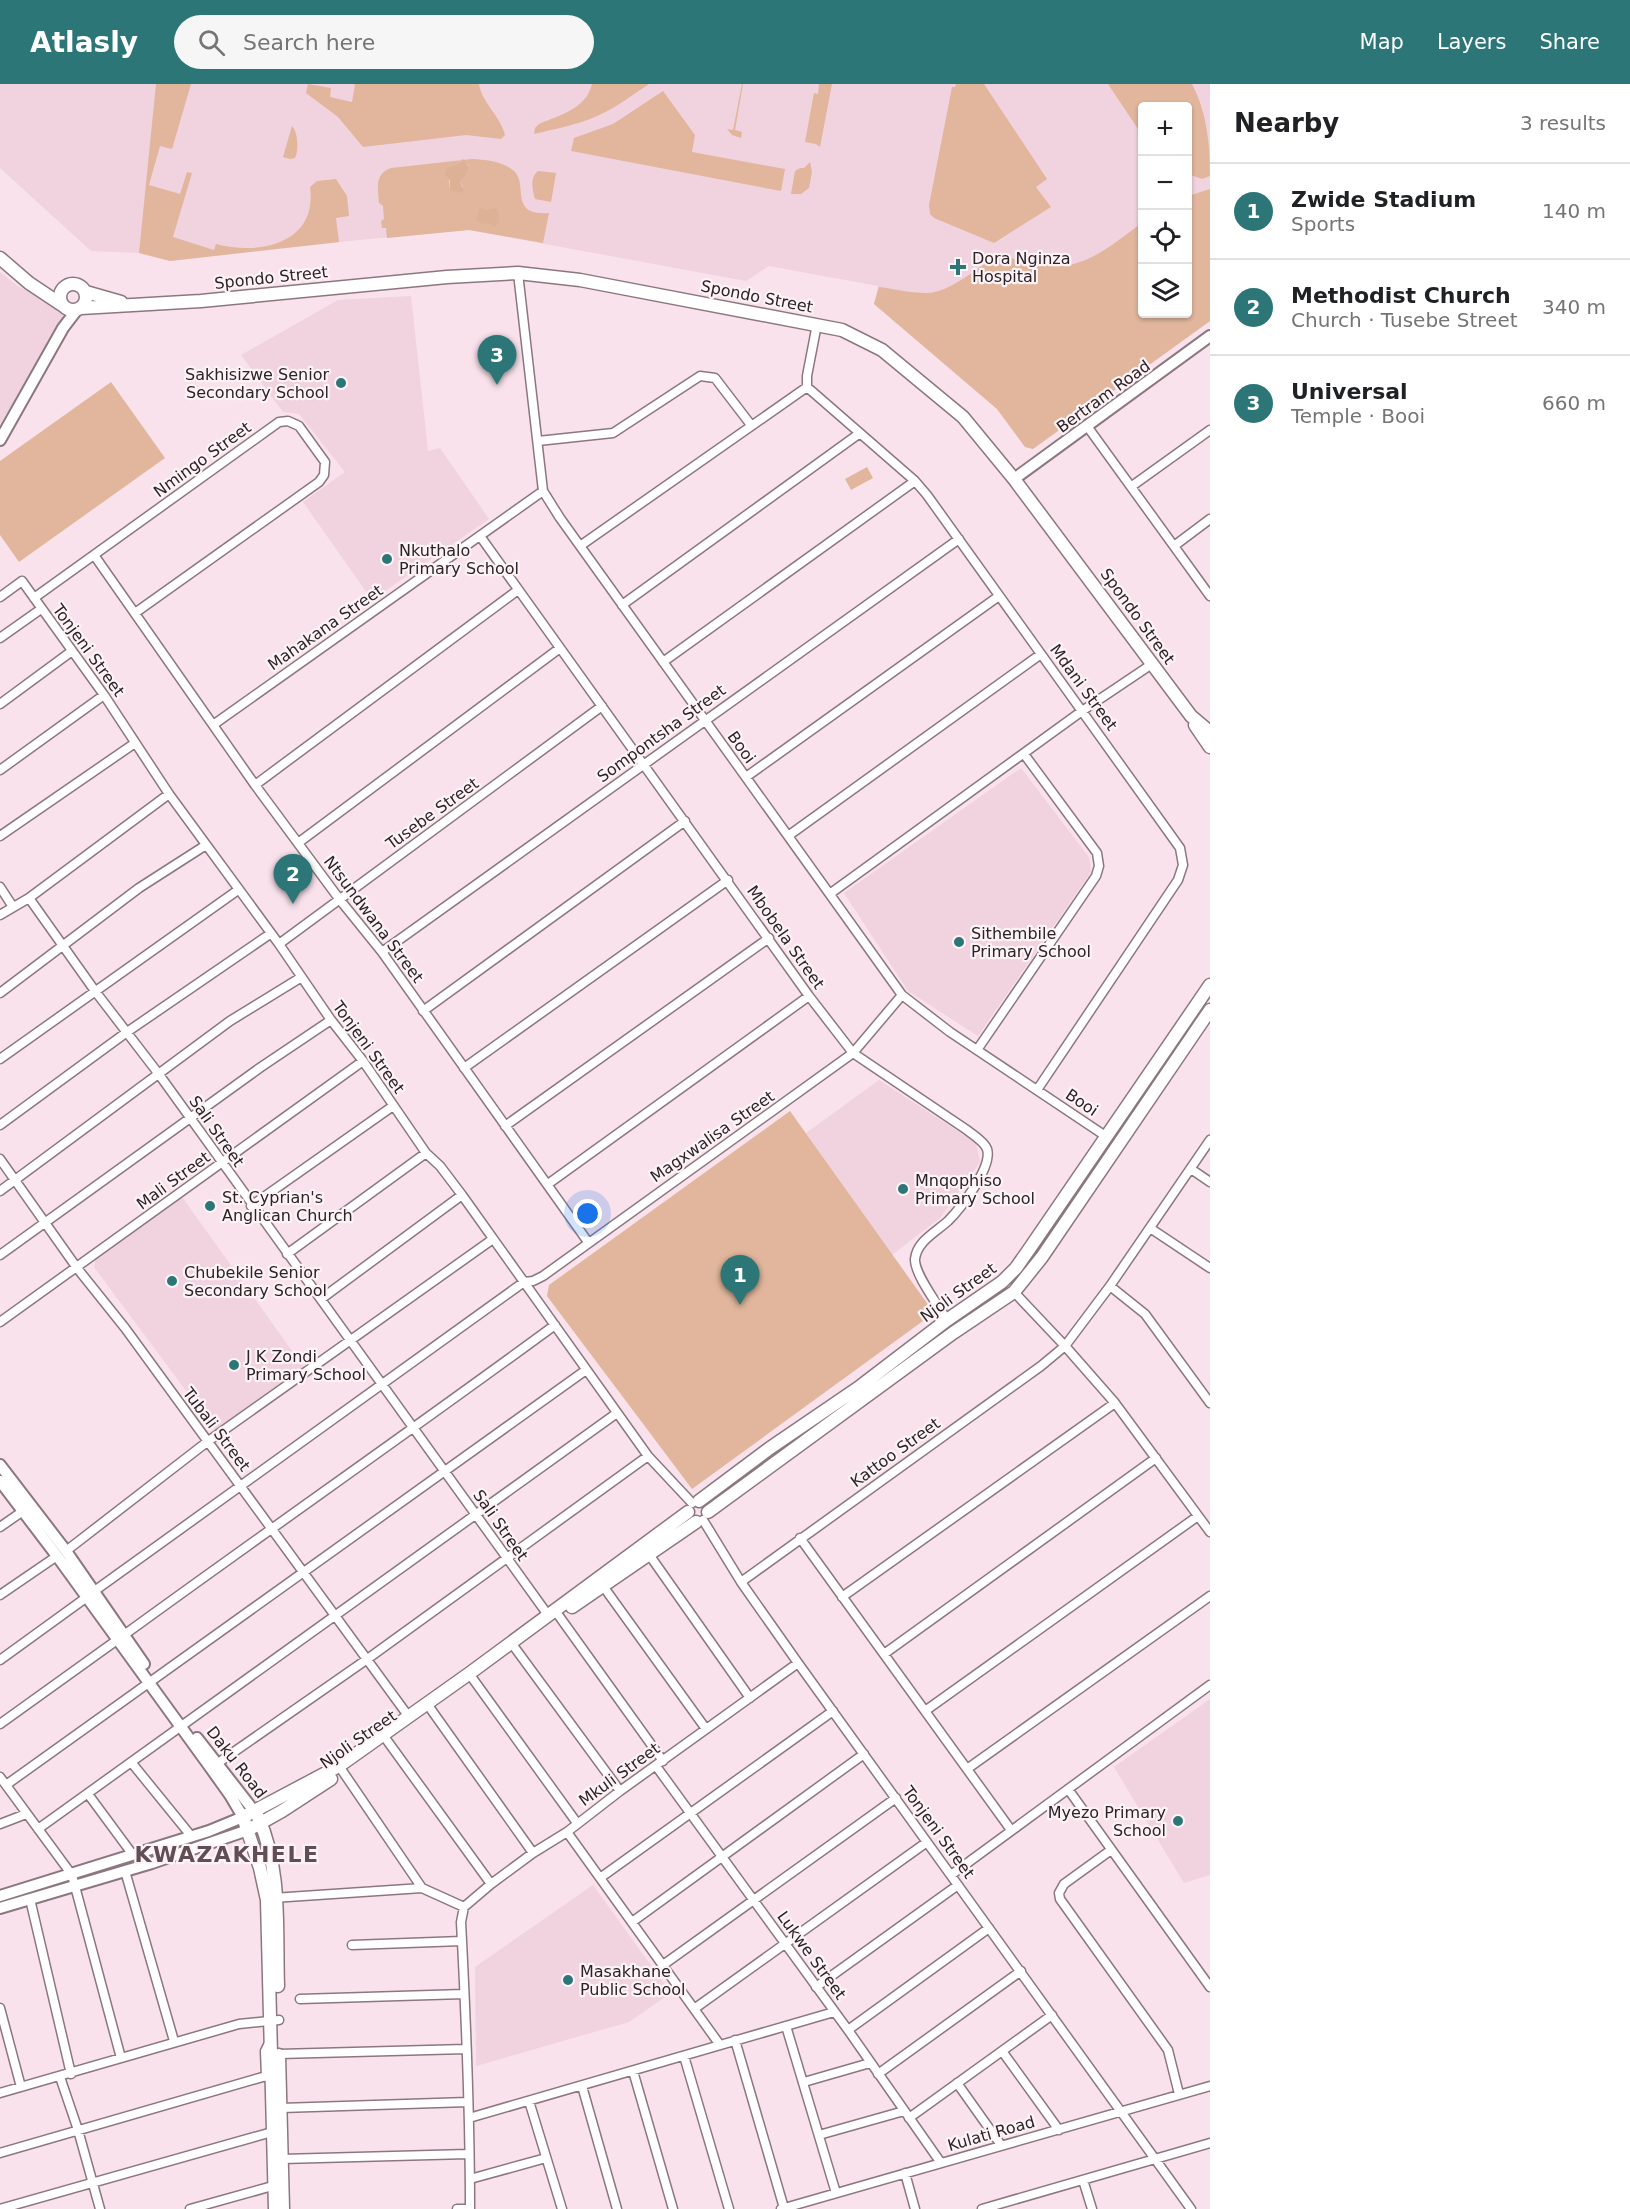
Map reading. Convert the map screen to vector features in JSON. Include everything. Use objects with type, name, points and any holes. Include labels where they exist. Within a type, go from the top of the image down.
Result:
[{"type":"main road","points":[[2,260],[48,285],[64,288]]},
{"type":"main road","points":[[2,260],[29,282],[71,308]]},
{"type":"main road","name":"Spondo Street","points":[[71,308],[201,301],[447,277],[518,273],[580,280],[843,330],[882,350],[963,417],[1014,479],[1128,630],[1191,716],[1210,747]]},
{"type":"main road","points":[[70,284],[78,285],[86,292],[86,301],[71,308],[60,294],[70,284]]},
{"type":"main road","name":"Spondo Street","points":[[86,292],[123,302],[143,304]]},
{"type":"main road","name":"Spondo Street","points":[[1191,716],[1210,732]]},
{"type":"main road","name":"Njoli Street","points":[[248,1830],[387,1739],[515,1648],[693,1505],[1002,1282],[1016,1268],[1210,986]]},
{"type":"main road","name":"Njoli Street","points":[[243,1817],[341,1769],[409,1717],[554,1615],[603,1586],[702,1518],[954,1333],[1014,1292],[1065,1224],[1210,1010]]},
{"type":"main road","points":[[693,1505],[706,1505],[702,1518],[690,1518],[693,1505]]},
{"type":"main road","name":"Daku Road","points":[[254,1811],[272,1858],[271,1898],[275,2020],[279,2054],[283,2209]]},
{"type":"main road","name":"Daku Road","points":[[243,1817],[271,1898]]},
{"type":"main road","name":"Daku Road","points":[[274,2209],[270,2132],[271,2039],[275,2020]]},
{"type":"street","name":"Booi","points":[[518,273],[543,491],[580,546],[902,995],[931,1019],[1107,1137]]},
{"type":"street","points":[[0,440],[63,328],[71,308]]},
{"type":"street","points":[[580,546],[751,424],[807,387],[808,369],[817,324]]},
{"type":"street","name":"Bertram Road","points":[[1014,479],[1210,336]]},
{"type":"street","points":[[538,441],[613,433],[700,376],[715,378],[751,424]]},
{"type":"street","name":"Mdani Street","points":[[807,387],[915,481],[1180,848],[1183,865],[1178,880],[1037,1090]]},
{"type":"street","name":"Nmingo Street","points":[[34,598],[279,422],[288,421],[299,426],[325,462],[324,474],[320,482],[135,613]]},
{"type":"street","points":[[1087,426],[1210,596]]},
{"type":"street","points":[[1132,486],[1210,430]]},
{"type":"street","points":[[622,605],[860,433]]},
{"type":"street","points":[[663,662],[915,481]]},
{"type":"street","name":"Mahakana Street","points":[[213,725],[543,491]]},
{"type":"street","points":[[1174,546],[1210,519]]},
{"type":"street","name":"Mbobela Street","points":[[480,536],[728,879],[809,996],[853,1053],[967,1130],[987,1149],[987,1161],[981,1175],[948,1220],[923,1242],[915,1258],[918,1272],[947,1320]]},
{"type":"street","name":"Sompontsha Street","points":[[382,952],[959,539]]},
{"type":"street","name":"Ntsundwana Street","points":[[94,555],[255,785],[340,900],[382,952],[588,1242]]},
{"type":"street","name":"Tonjeni Street","points":[[0,597],[22,581],[104,695],[169,794],[237,890],[279,944],[300,978],[363,1061],[426,1153],[440,1166],[462,1195],[648,1456],[693,1505]]},
{"type":"street","points":[[255,785],[518,590]]},
{"type":"street","points":[[746,777],[999,596]]},
{"type":"street","points":[[0,638],[41,609]]},
{"type":"street","points":[[298,843],[560,648]]},
{"type":"street","points":[[0,704],[72,651]]},
{"type":"street","points":[[788,836],[1041,654]]},
{"type":"street","points":[[831,893],[1152,663]]},
{"type":"street","points":[[0,770],[104,695]]},
{"type":"street","name":"Tusebe Street","points":[[279,944],[602,706]]},
{"type":"street","points":[[0,836],[135,743]]},
{"type":"street","points":[[977,1050],[1096,876],[1099,866],[1097,853],[1024,754]]},
{"type":"street","points":[[0,915],[29,898],[169,794]]},
{"type":"street","points":[[423,1011],[685,821]]},
{"type":"street","points":[[0,993],[140,888],[206,845]]},
{"type":"street","points":[[464,1068],[728,879]]},
{"type":"street","points":[[0,887],[13,907]]},
{"type":"street","points":[[0,1059],[237,890]]},
{"type":"street","name":"Sali Street","points":[[29,898],[95,991],[158,1073],[251,1206],[383,1384],[506,1558],[554,1615],[659,1764]]},
{"type":"street","points":[[0,1125],[127,1032],[270,934]]},
{"type":"street","points":[[505,1126],[768,938]]},
{"type":"street","points":[[0,1191],[230,1021],[300,978]]},
{"type":"street","name":"Magxwalisa Street","points":[[0,1660],[524,1282],[534,1281],[543,1276],[853,1053],[902,995]]},
{"type":"street","points":[[548,1184],[809,996]]},
{"type":"street","points":[[0,1255],[331,1020]]},
{"type":"street","name":"Mali Street","points":[[0,1322],[363,1061]]},
{"type":"street","points":[[251,1206],[393,1106]]},
{"type":"street","name":"Kattoo Street","points":[[741,1582],[1041,1366],[1065,1346],[1110,1286],[1210,1140]]},
{"type":"street","points":[[286,1254],[426,1153]]},
{"type":"street","name":"Tubali Street","points":[[0,1159],[44,1223],[125,1328],[409,1717]]},
{"type":"street","points":[[1191,1169],[1210,1182]]},
{"type":"street","points":[[321,1299],[462,1195]]},
{"type":"street","points":[[1150,1228],[1210,1268]]},
{"type":"street","points":[[0,1596],[61,1553],[207,1442],[493,1239]]},
{"type":"street","points":[[1110,1286],[1145,1314],[1210,1403]]},
{"type":"street","points":[[1014,1292],[1115,1403],[1210,1532]]},
{"type":"street","points":[[0,1725],[555,1325]]},
{"type":"street","points":[[6,1785],[586,1370]]},
{"type":"street","points":[[842,1596],[1115,1403]]},
{"type":"street","points":[[38,1829],[617,1413]]},
{"type":"street","points":[[218,1763],[366,1660],[648,1456]]},
{"type":"street","points":[[884,1654],[1156,1458]]},
{"type":"street","name":"Daku Road","points":[[0,1465],[120,1638],[183,1724],[243,1817]]},
{"type":"street","name":"Daku Road","points":[[0,1481],[23,1511],[61,1553]]},
{"type":"street","points":[[0,1527],[23,1511]]},
{"type":"street","points":[[925,1711],[1198,1516]]},
{"type":"street","name":"Tonjeni Street","points":[[702,1518],[741,1582],[798,1663],[1191,2209]]},
{"type":"street","points":[[800,1538],[1011,1830]]},
{"type":"street","points":[[648,1553],[750,1698]]},
{"type":"street","points":[[603,1586],[706,1729]]},
{"type":"street","points":[[967,1769],[1210,1596]]},
{"type":"street","points":[[515,1648],[620,1791]]},
{"type":"street","name":"Mkuli Street","points":[[463,1910],[491,1884],[533,1853],[567,1832],[576,1823],[798,1663]]},
{"type":"street","points":[[473,1678],[576,1823]]},
{"type":"street","points":[[951,1875],[1210,1685]]},
{"type":"street","points":[[430,1708],[533,1853]]},
{"type":"street","points":[[600,1878],[833,1711]]},
{"type":"street","name":"Daku Road","points":[[183,1724],[218,1763],[254,1811]]},
{"type":"street","points":[[387,1739],[491,1884]]},
{"type":"street","points":[[632,1922],[864,1754]]},
{"type":"street","points":[[131,1762],[192,1836]]},
{"type":"street","name":"Lukwe Street","points":[[659,1764],[690,1813],[848,2030],[941,2163]]},
{"type":"street","points":[[341,1769],[422,1888],[463,1910],[470,2209],[457,2209]]},
{"type":"street","points":[[0,1777],[74,1880],[121,2058]]},
{"type":"street","points":[[1068,1789],[1210,1987]]},
{"type":"street","points":[[88,1794],[133,1855]]},
{"type":"street","points":[[663,1965],[896,1798]]},
{"type":"street","points":[[0,1824],[26,1814]]},
{"type":"street","name":"Njoli Street","points":[[0,1908],[30,1899],[133,1855],[209,1832],[243,1817]]},
{"type":"street","name":"Njoli Street","points":[[0,1896],[125,1871],[248,1830]]},
{"type":"street","points":[[567,1832],[720,2045]]},
{"type":"street","points":[[694,2009],[927,1842]]},
{"type":"street","points":[[1111,1850],[1064,1884],[1060,1888],[1060,1899],[1168,2050],[1179,2094]]},
{"type":"street","points":[[125,1871],[174,2041]]},
{"type":"street","points":[[816,1987],[958,1885]]},
{"type":"street","points":[[271,1898],[422,1888]]},
{"type":"street","points":[[30,1899],[71,2073]]},
{"type":"street","points":[[848,2030],[989,1928]]},
{"type":"street","points":[[352,1945],[462,1941]]},
{"type":"street","points":[[878,2074],[1021,1971]]},
{"type":"street","points":[[300,2000],[464,1994]]},
{"type":"street","points":[[0,2008],[21,2087]]},
{"type":"street","points":[[469,2118],[834,2012]]},
{"type":"street","points":[[819,2135],[906,2115],[957,2083],[1052,2014]]},
{"type":"street","points":[[0,2092],[60,2077],[174,2041],[239,2024],[275,2020]]},
{"type":"street","points":[[786,2026],[836,2193]]},
{"type":"street","points":[[270,2209],[270,2132],[265,2051],[271,2039]]},
{"type":"street","points":[[735,2040],[782,2209]]},
{"type":"street","points":[[279,2054],[466,2049]]},
{"type":"street","points":[[1002,2051],[1059,2130]]},
{"type":"street","points":[[684,2056],[729,2209]]},
{"type":"street","points":[[804,2082],[870,2063]]},
{"type":"street","points":[[633,2071],[673,2209]]},
{"type":"street","points":[[0,2153],[266,2076]]},
{"type":"street","points":[[60,2077],[78,2130],[100,2209]]},
{"type":"street","points":[[957,2083],[1001,2145]]},
{"type":"street","points":[[582,2086],[618,2209]]},
{"type":"street","name":"Kulati Road","points":[[782,2209],[1210,2086]]},
{"type":"street","points":[[529,2101],[562,2209]]},
{"type":"street","points":[[281,2108],[468,2102]]},
{"type":"street","points":[[0,2209],[270,2132]]},
{"type":"street","points":[[982,2209],[1210,2143]]},
{"type":"street","points":[[282,2159],[468,2154]]},
{"type":"street","points":[[470,2180],[546,2158]]},
{"type":"street","points":[[905,2173],[915,2209]]},
{"type":"street","points":[[1083,2180],[1092,2209]]},
{"type":"street","points":[[190,2209],[269,2187]]},
{"type":"shaded area","name":"Dora Nginza Hospital","points":[[0,84],[1210,84],[1210,321],[1033,449],[1025,447],[997,409],[874,304],[878,286],[769,266],[746,281],[469,230],[170,261],[139,253],[91,251],[0,168]]},
{"type":"shaded area","points":[[156,84],[191,84],[172,149],[160,146],[149,185],[180,194],[187,172],[192,173],[173,237],[214,250],[216,244],[250,248],[282,241],[295,233],[305,221],[310,206],[310,187],[317,181],[336,179],[347,196],[349,216],[336,218],[339,242],[170,261],[139,253]]},
{"type":"shaded area","points":[[308,84],[331,88],[330,97],[352,102],[355,85],[353,84],[479,84],[505,135],[501,139],[466,135],[363,147],[338,117],[306,93]]},
{"type":"shaded area","points":[[592,84],[649,84],[597,116],[534,134],[539,124],[571,110],[584,100]]},
{"type":"shaded area","points":[[742,84],[735,130],[742,132],[741,138],[732,135],[727,129],[733,130]]},
{"type":"shaded area","points":[[819,84],[832,84],[820,147],[805,142],[814,93],[818,94]]},
{"type":"shaded area","points":[[956,84],[984,84],[1047,179],[1036,187],[1051,207],[994,243],[934,218],[930,214],[929,205],[952,87]]},
{"type":"shaded area","points":[[1108,84],[1192,84],[1207,129],[1210,176],[1202,179],[1192,175],[1192,102],[1138,102],[1138,129]]},
{"type":"shaded area","points":[[663,91],[695,135],[692,152],[785,169],[781,191],[571,151],[574,138],[613,124]]},
{"type":"shaded area","points":[[292,126],[296,132],[297,146],[295,158],[290,159],[283,157]]},
{"type":"shaded area","points":[[463,159],[469,167],[467,174],[460,182],[464,191],[462,193],[450,190],[450,180],[444,174],[448,167]]},
{"type":"shaded area","points":[[461,160],[448,167],[450,190],[463,187],[460,182],[467,174],[469,166],[463,160],[494,162],[514,171],[518,177],[524,205],[528,210],[536,213],[549,213],[543,243],[469,230],[387,238],[386,228],[382,228],[383,206],[379,203],[378,192],[378,182],[382,174],[391,168]]},
{"type":"shaded area","points":[[810,162],[812,172],[809,188],[801,194],[791,194],[795,171],[804,168]]},
{"type":"shaded area","points":[[538,171],[556,173],[551,202],[535,199],[533,180]]},
{"type":"shaded area","points":[[1210,189],[1210,321],[1033,449],[1025,447],[997,409],[874,304],[879,287],[914,292],[935,292],[953,285],[997,255],[1045,265],[1061,266],[1083,261],[1104,250],[1138,226],[1138,318],[1192,318],[1192,195]]},
{"type":"shaded area","points":[[480,208],[486,210],[497,208],[500,221],[495,227],[489,223],[481,224],[476,219]]},
{"type":"shaded area","points":[[0,272],[19,287],[64,308],[61,326],[0,424]]},
{"type":"shaded area","points":[[411,296],[428,451],[440,448],[489,519],[372,600],[303,502],[345,472],[299,414],[283,412],[241,355],[338,300]]},
{"type":"shaded area","points":[[111,382],[165,458],[19,562],[0,535],[0,461]]},
{"type":"shaded area","points":[[867,467],[873,478],[851,490],[845,479]]},
{"type":"shaded area","name":"Sithembile Primary School","points":[[1021,768],[1089,857],[1091,872],[978,1036],[908,991],[844,893]]},
{"type":"shaded area","name":"Mnqophiso Primary School","points":[[879,1080],[976,1143],[980,1162],[941,1217],[892,1255],[806,1133]]},
{"type":"shaded area","points":[[790,1111],[934,1313],[692,1489],[547,1296],[549,1285]]},
{"type":"shaded area","points":[[182,1197],[305,1369],[216,1431],[94,1267],[96,1257]]},
{"type":"shaded area","name":"Myezo Primary School","points":[[1210,1699],[1210,1875],[1184,1883],[1114,1767]]},
{"type":"shaded area","name":"Masakhane Public School","points":[[593,1885],[671,1993],[629,2022],[476,2066],[475,1967]]},
{"type":"place","name":"Dora Nginza Hospital","points":[[958,267]]},
{"type":"place","name":"Sakhisizwe Senior Secondary School","points":[[341,383]]},
{"type":"place","name":"Universal","points":[[497,385]]},
{"type":"place","name":"Nkuthalo Primary School","points":[[387,559]]},
{"type":"place","name":"Methodist Church","points":[[293,904]]},
{"type":"place","name":"Sithembile Primary School","points":[[959,942]]},
{"type":"place","name":"Mnqophiso Primary School","points":[[903,1189]]},
{"type":"place","name":"St. Cyprian's Anglican Church","points":[[210,1206]]},
{"type":"place","name":"Chubekile Senior Secondary School","points":[[172,1281]]},
{"type":"place","name":"Zwide Stadium","points":[[740,1305]]},
{"type":"place","name":"J K Zondi Primary School","points":[[234,1365]]},
{"type":"place","name":"Myezo Primary School","points":[[1178,1821]]},
{"type":"place","name":"Masakhane Public School","points":[[568,1980]]},
{"type":"district","name":"KWAZAKHELE","points":[[227,1854]]}]
